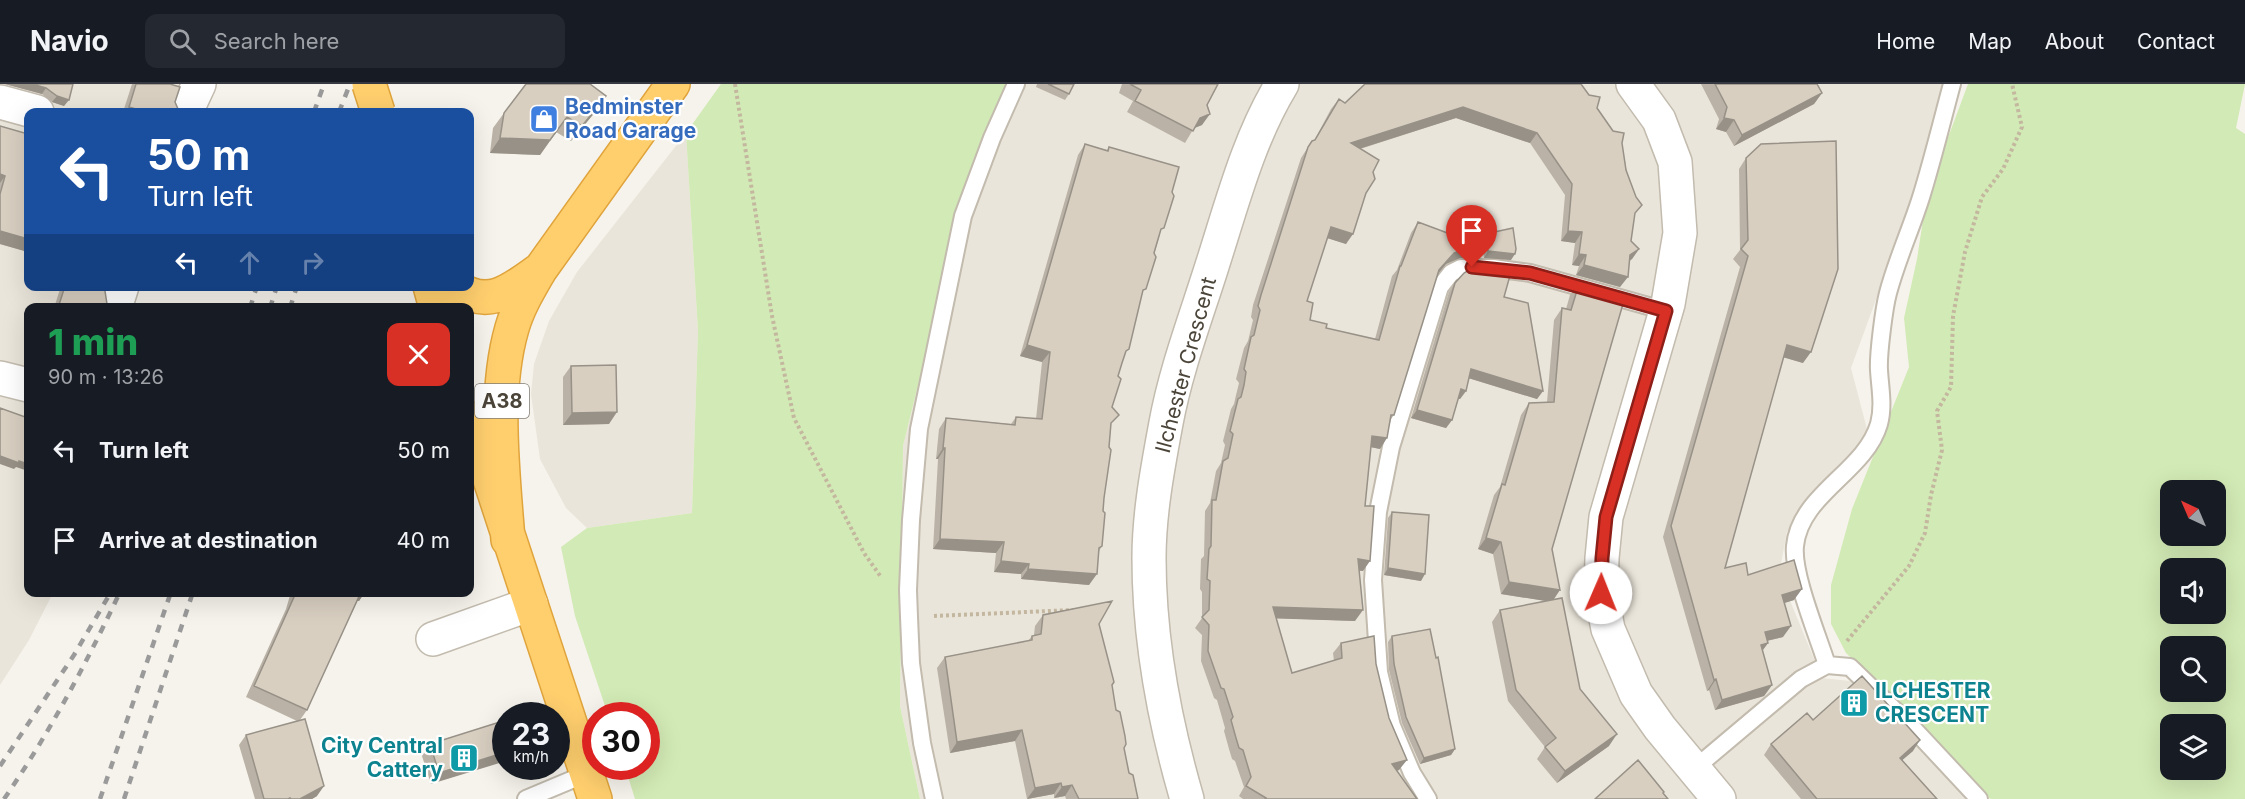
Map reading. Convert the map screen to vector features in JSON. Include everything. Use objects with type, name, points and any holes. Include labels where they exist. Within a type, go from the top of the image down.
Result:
[{"type":"highway","points":[[369,84],[377,108]]},
{"type":"highway","name":"A38","points":[[508,540],[502,435],[505,363],[516,319],[540,270],[673,84]]},
{"type":"highway","name":"A38","points":[[461,291],[465,294],[492,298],[507,292],[540,270]]},
{"type":"highway","name":"A38","points":[[474,432],[591,786]]},
{"type":"street","points":[[188,108],[200,84]]},
{"type":"street","name":"Ilchester Crescent","points":[[1187,799],[1171,742],[1158,675],[1151,610],[1149,556],[1155,489],[1166,421],[1177,381],[1246,159],[1267,109],[1282,84]]},
{"type":"street","points":[[1633,84],[1659,120],[1675,162],[1680,233],[1676,266],[1666,311],[1606,517],[1601,593],[1608,630],[1636,694],[1660,728],[1719,799]]},
{"type":"street","points":[[0,102],[24,108]]},
{"type":"street","points":[[0,378],[24,384]]},
{"type":"street","points":[[433,639],[531,604]]},
{"type":"lane","points":[[934,799],[922,743],[912,675],[909,617],[911,532],[919,429],[963,216],[992,138],[1016,84]]},
{"type":"lane","points":[[1827,665],[1796,567],[1797,533],[1824,494],[1868,447],[1879,424],[1882,394],[1878,368],[1887,294],[1922,195],[1952,84]]},
{"type":"lane","points":[[1428,799],[1412,773],[1392,726],[1379,672],[1373,580],[1378,512],[1391,447],[1440,286],[1451,273],[1461,268],[1493,268],[1530,273],[1666,311]]},
{"type":"lane","points":[[1694,769],[1801,680],[1827,665],[1850,667],[1910,725],[1978,799]]},
{"type":"lane","points":[[526,799],[591,786]]},
{"type":"path","points":[[735,84],[772,316],[794,418],[864,553],[909,617],[1082,609]]},
{"type":"path","points":[[1827,665],[1909,566],[1925,533],[1942,450],[1937,411],[1951,387],[1953,316],[1965,252],[1982,197],[2003,169],[2022,127],[2012,84]]},
{"type":"shaded area","points":[[0,84],[211,84],[198,108],[24,108],[24,291],[137,291],[132,303],[24,303],[24,597],[51,597],[29,640],[0,685]]},
{"type":"shaded area","points":[[1008,84],[1945,84],[1931,149],[1851,368],[1868,433],[1853,456],[1817,493],[1787,532],[1779,574],[1822,678],[1859,682],[1968,799],[920,799],[900,706],[903,446],[974,158]]},
{"type":"shaded area","points":[[686,133],[698,331],[692,513],[587,528],[566,508],[540,459],[531,394],[534,364],[549,321],[577,272]]},
{"type":"green space","points":[[721,84],[1008,84],[974,158],[903,446],[900,706],[920,799],[635,799],[629,780],[660,780],[660,702],[604,702],[575,616],[561,547],[587,528],[692,513],[698,331],[686,133]]},
{"type":"green space","points":[[1968,84],[2245,84],[2236,128],[2245,134],[2245,799],[1991,799],[1984,795],[1942,746],[1846,653],[1831,624],[1831,585],[1852,509],[1909,367],[1904,318],[1917,259],[1927,194]]},
{"type":"building","points":[[32,84],[73,84],[69,100],[57,96],[46,88]]},
{"type":"building","points":[[136,84],[170,84],[180,87],[175,102],[178,108],[129,107]]},
{"type":"building","name":"Bedminster Road Garage","points":[[526,84],[590,84],[606,96],[582,126],[567,117],[550,140],[500,138],[504,113]]},
{"type":"building","points":[[1048,84],[1074,84],[1069,94]]},
{"type":"building","points":[[1130,84],[1218,84],[1207,105],[1210,114],[1200,118],[1193,131],[1135,101],[1141,90]]},
{"type":"building","points":[[1365,84],[1581,84],[1589,95],[1600,97],[1597,108],[1613,131],[1624,133],[1622,143],[1626,170],[1636,197],[1642,205],[1635,213],[1631,241],[1639,249],[1630,255],[1628,277],[1584,265],[1586,255],[1579,254],[1582,232],[1568,231],[1572,184],[1537,133],[1463,107],[1351,143],[1379,160],[1373,172],[1375,179],[1366,193],[1353,234],[1331,227],[1307,301],[1313,303],[1310,320],[1327,324],[1326,328],[1379,340],[1400,266],[1418,222],[1485,247],[1468,247],[1454,253],[1439,270],[1394,415],[1391,415],[1387,438],[1372,436],[1365,506],[1374,506],[1370,561],[1358,559],[1363,610],[1273,607],[1292,673],[1342,658],[1341,643],[1374,636],[1376,664],[1389,718],[1407,760],[1392,764],[1417,799],[1265,799],[1246,786],[1251,777],[1243,750],[1239,748],[1231,720],[1233,717],[1224,689],[1221,688],[1208,651],[1209,625],[1202,617],[1209,610],[1210,581],[1207,579],[1211,546],[1212,500],[1216,500],[1223,461],[1228,458],[1233,434],[1230,431],[1244,385],[1246,372],[1244,369],[1260,310],[1258,306],[1308,147],[1315,140],[1339,99],[1345,103]]},
{"type":"building","points":[[1715,84],[1817,84],[1822,93],[1742,135],[1734,120],[1724,118],[1727,107]]},
{"type":"building","points":[[0,126],[24,133],[24,238],[0,231],[0,194],[5,176],[0,174]]},
{"type":"building","points":[[1836,141],[1838,269],[1811,352],[1787,345],[1725,568],[1746,563],[1748,575],[1794,560],[1802,589],[1782,595],[1791,626],[1765,632],[1768,643],[1761,645],[1772,685],[1722,700],[1716,679],[1714,680],[1671,526],[1748,256],[1741,249],[1748,240],[1746,158],[1761,144]]},
{"type":"building","points":[[1085,144],[1108,151],[1109,147],[1179,167],[1172,192],[1174,196],[1164,228],[1161,229],[1154,253],[1156,257],[1146,289],[1143,290],[1129,349],[1126,351],[1118,376],[1121,379],[1112,407],[1119,415],[1111,423],[1109,447],[1111,450],[1104,498],[1102,546],[1099,548],[1097,574],[1028,569],[1029,564],[1001,561],[1004,542],[940,539],[946,418],[1015,425],[1016,417],[1042,419],[1050,352],[1027,345]]},
{"type":"building","points":[[1513,228],[1515,254],[1488,251],[1485,234]]},
{"type":"building","points":[[1469,270],[1511,272],[1504,297],[1528,303],[1543,391],[1471,369],[1466,391],[1461,389],[1452,420],[1417,410],[1455,283]]},
{"type":"building","points":[[1579,284],[1625,297],[1552,549],[1560,590],[1509,582],[1501,542],[1486,538],[1502,484],[1505,485],[1529,403],[1554,402],[1562,308],[1571,310]]},
{"type":"building","points":[[63,291],[105,291],[107,303],[60,303]]},
{"type":"building","points":[[616,365],[617,412],[572,413],[571,366]]},
{"type":"building","points":[[0,408],[24,417],[24,463],[0,456]]},
{"type":"building","points":[[1392,512],[1429,515],[1425,574],[1388,568]]},
{"type":"building","points":[[294,597],[359,597],[307,710],[254,686]]},
{"type":"building","points":[[1562,598],[1580,689],[1617,734],[1565,771],[1545,747],[1556,738],[1516,690],[1500,610]]},
{"type":"building","points":[[1112,601],[1099,624],[1114,682],[1112,685],[1116,710],[1120,712],[1125,736],[1124,748],[1129,773],[1133,775],[1138,799],[1079,799],[1072,785],[1062,787],[1061,783],[1035,788],[1022,730],[957,742],[945,657],[1032,640],[1032,636],[1041,634],[1043,615]]},
{"type":"building","points":[[1430,629],[1436,658],[1438,657],[1455,749],[1424,758],[1406,717],[1394,664],[1392,636]]},
{"type":"building","points":[[1862,676],[1920,740],[1900,758],[1937,799],[1817,799],[1771,744],[1807,713],[1813,720]]},
{"type":"building","points":[[305,719],[324,786],[300,799],[264,799],[246,735]]},
{"type":"building","points":[[492,724],[492,756],[439,773],[430,744]]},
{"type":"building","points":[[1638,760],[1668,799],[1595,799]]},
{"type":"railway","points":[[315,108],[324,84]]},
{"type":"railway","points":[[341,108],[350,84]]},
{"type":"railway","points":[[361,108],[370,84]]},
{"type":"railway","points":[[252,303],[255,291]]},
{"type":"railway","points":[[272,303],[275,291]]},
{"type":"railway","points":[[292,303],[295,291]]},
{"type":"railway","points":[[0,766],[74,655],[108,597]]},
{"type":"railway","points":[[4,799],[66,698],[118,597]]},
{"type":"railway","points":[[100,799],[169,597]]},
{"type":"railway","points":[[124,799],[191,597]]},
{"type":"place","name":"Bedminster Road Garage","points":[[544,119]]},
{"type":"place","name":"ILCHESTER CRESCENT","points":[[1854,703]]},
{"type":"place","name":"City Central Cattery","points":[[464,758]]},
{"type":"route","points":[[1472,267],[1530,273],[1666,311],[1606,517],[1601,593]]}]
